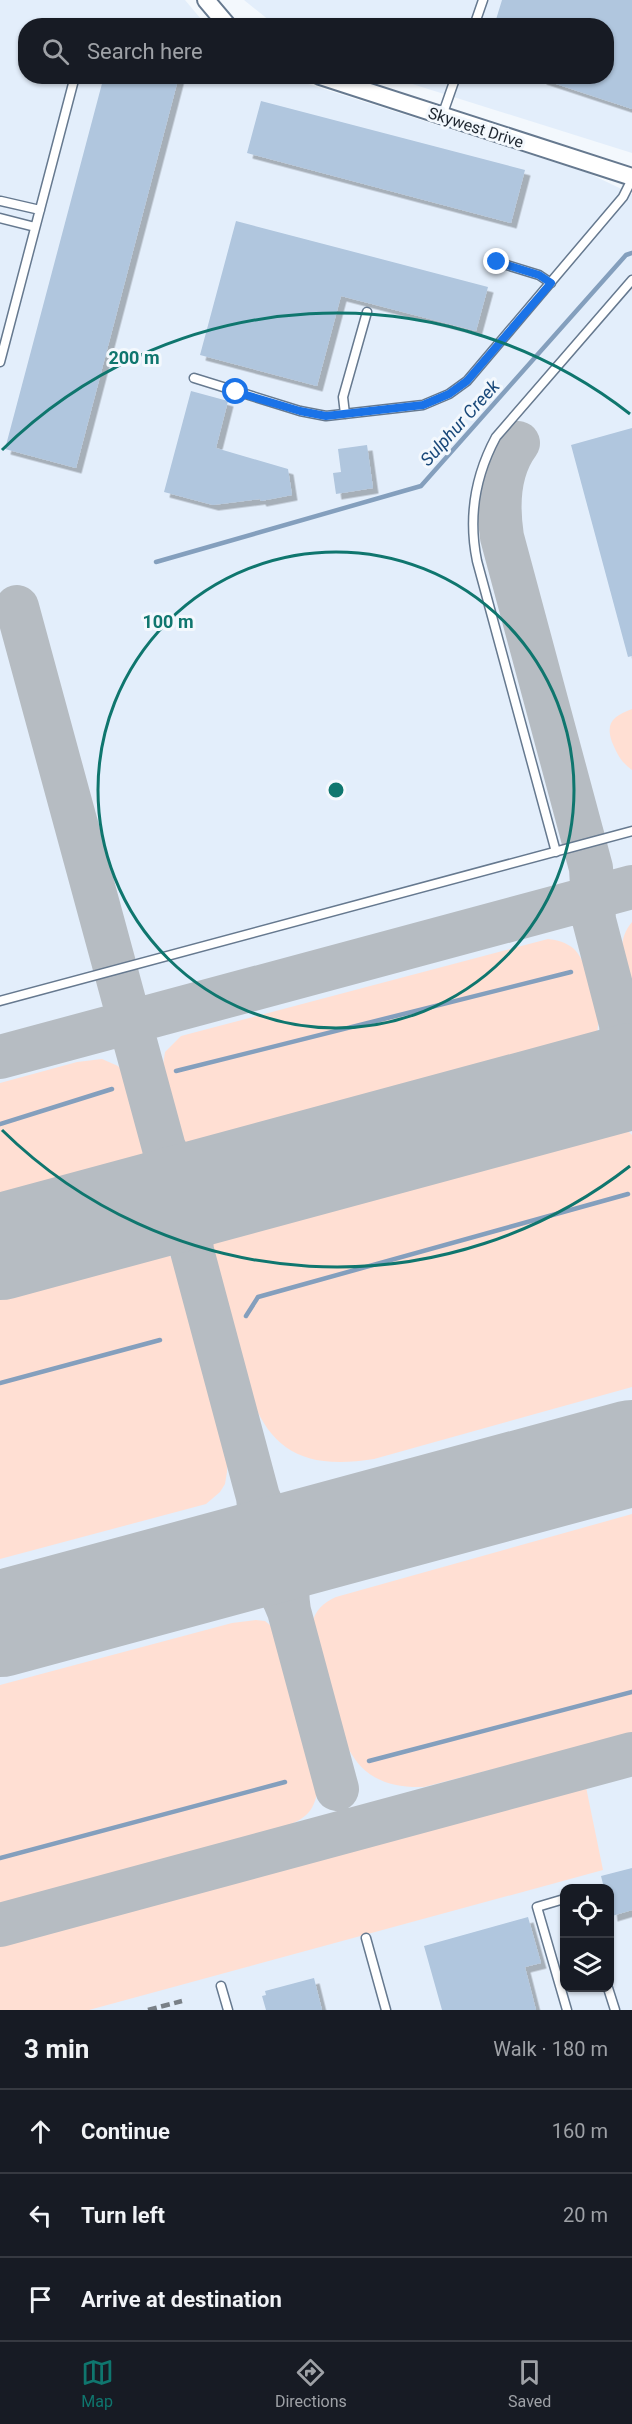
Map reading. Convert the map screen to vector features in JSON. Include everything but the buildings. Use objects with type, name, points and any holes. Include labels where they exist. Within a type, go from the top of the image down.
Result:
[{"type":"street","points":[[206,0],[221,18]]},
{"type":"street","name":"Skywest Drive","points":[[344,84],[632,178]]},
{"type":"lane","points":[[477,18],[483,0]]},
{"type":"lane","points":[[0,362],[73,84]]},
{"type":"lane","points":[[442,116],[453,84]]},
{"type":"lane","points":[[194,378],[300,411],[326,416],[423,405],[449,394],[467,381],[551,283],[623,197],[632,178]]},
{"type":"lane","points":[[2,201],[39,210]]},
{"type":"lane","points":[[0,218],[35,227]]},
{"type":"lane","points":[[497,262],[539,275],[551,283]]},
{"type":"lane","points":[[556,852],[477,561],[472,538],[475,493],[485,458],[496,437],[632,280]]},
{"type":"lane","points":[[345,414],[343,397],[367,312]]},
{"type":"lane","points":[[0,1001],[632,831]]},
{"type":"lane","points":[[560,1900],[537,1907],[567,2010]]},
{"type":"lane","points":[[366,1938],[386,2010]]},
{"type":"lane","points":[[221,1986],[228,2010]]},
{"type":"lane","points":[[609,1992],[615,2010]]},
{"type":"shaded area","points":[[0,0],[185,0],[200,18],[18,18],[18,84],[308,84],[588,173],[632,194],[632,2010],[0,2010]]},
{"type":"shaded area","points":[[244,0],[632,0],[632,153],[412,84],[614,84],[614,18],[266,18]]},
{"type":"shaded area","points":[[632,709],[632,770],[618,754],[612,742],[610,729],[616,717]]},
{"type":"shaded area","points":[[632,922],[632,989],[624,963],[622,946],[623,938]]},
{"type":"shaded area","points":[[548,939],[561,942],[574,949],[584,965],[593,988],[596,1001],[597,1033],[582,1051],[206,1154],[191,1152],[183,1143],[162,1071],[165,1052],[181,1036]]},
{"type":"shaded area","points":[[102,1059],[118,1066],[128,1078],[147,1153],[140,1167],[0,1206],[0,1083],[77,1062]]},
{"type":"shaded area","points":[[607,1122],[621,1124],[632,1135],[632,1387],[374,1459],[342,1462],[316,1460],[295,1452],[278,1440],[265,1424],[244,1379],[210,1251],[213,1239],[220,1230]]},
{"type":"shaded area","points":[[156,1248],[170,1256],[179,1272],[227,1461],[225,1484],[220,1492],[206,1504],[0,1559],[0,1287]]},
{"type":"shaded area","points":[[632,1514],[632,1733],[424,1787],[402,1786],[384,1781],[369,1774],[358,1763],[349,1749],[336,1716],[312,1624],[317,1611],[323,1604],[336,1597]]},
{"type":"shaded area","points":[[265,1621],[277,1631],[318,1788],[314,1805],[306,1815],[278,1829],[0,1904],[0,1685],[232,1623]]},
{"type":"shaded area","points":[[586,1787],[603,1870],[89,2010],[0,2010],[0,1944]]},
{"type":"waterway","name":"Sulphur Creek","points":[[156,562],[421,486],[626,255],[632,253]]},
{"type":"waterway","points":[[176,1071],[571,972]]},
{"type":"waterway","points":[[0,1124],[112,1089]]},
{"type":"waterway","points":[[246,1316],[258,1297],[628,1194]]},
{"type":"waterway","points":[[0,1383],[160,1340]]},
{"type":"waterway","points":[[369,1761],[632,1692]]},
{"type":"waterway","points":[[0,1858],[285,1782]]},
{"type":"taxiway","points":[[518,443],[511,453],[503,476],[500,500],[502,537],[591,868],[594,920],[621,1024]]},
{"type":"taxiway","points":[[17,607],[164,1148]]},
{"type":"taxiway","points":[[0,1057],[632,887]]},
{"type":"taxiway","points":[[632,1042],[621,1024],[619,1052],[607,1071],[598,1078],[562,1093],[508,1109],[588,1091],[618,1095],[632,1102]]},
{"type":"taxiway","points":[[192,1250],[192,1229],[199,1212],[212,1199],[248,1181],[306,1164],[248,1180],[228,1183],[208,1182],[191,1177],[176,1166],[164,1148],[165,1168],[158,1184],[146,1197],[112,1215],[57,1231],[131,1215],[166,1220],[180,1230],[191,1247],[258,1497]]},
{"type":"taxiway","points":[[289,1611],[287,1598],[289,1576],[298,1558],[305,1551],[327,1539],[465,1498],[311,1534],[293,1531],[278,1524],[267,1513],[258,1497],[258,1517],[253,1533],[243,1546],[226,1558],[79,1603],[229,1567],[251,1569],[268,1577],[279,1591],[289,1611],[337,1789]]},
{"type":"taxiway","points":[[0,1925],[632,1754]]},
{"type":"runway","points":[[0,1247],[632,1076]]},
{"type":"runway","points":[[0,1624],[632,1453]]},
{"type":"railway","points":[[148,2010],[182,2001]]},
{"type":"route","points":[[236,392],[300,411],[326,416],[423,405],[449,394],[467,381],[551,283],[539,275],[497,262]]}]
